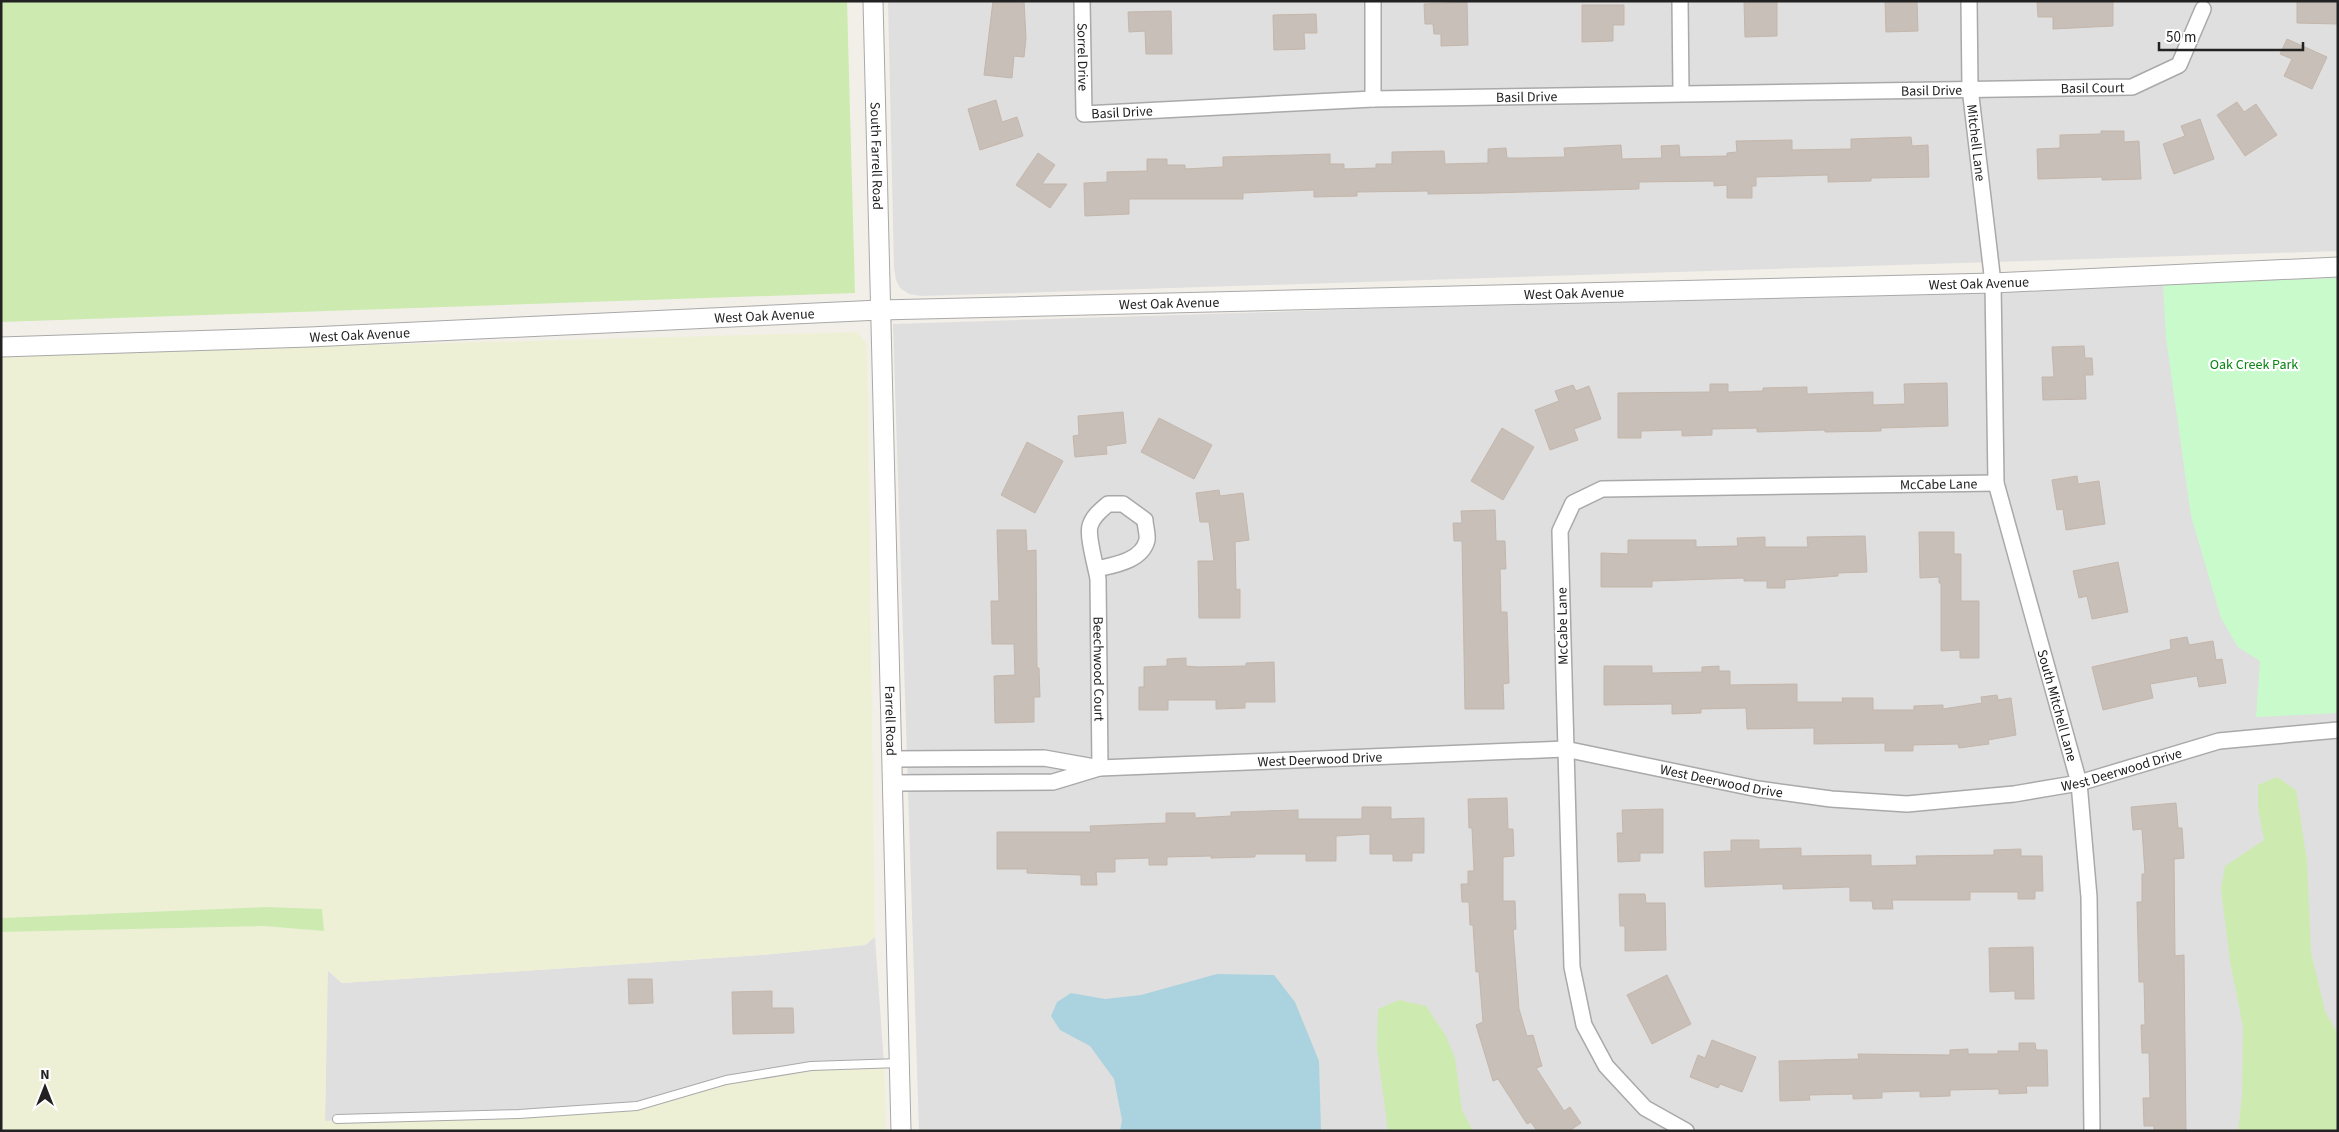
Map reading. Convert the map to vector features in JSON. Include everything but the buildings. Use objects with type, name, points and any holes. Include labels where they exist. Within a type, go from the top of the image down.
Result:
[{"type":"street","name":"South Farrell Road","points":[[873,1],[880,310]]},
{"type":"street","name":"Sorrel Drive","points":[[1082,1],[1084,114]]},
{"type":"street","points":[[1373,1],[1373,99]]},
{"type":"street","points":[[1680,1],[1682,93]]},
{"type":"street","name":"Mitchell Lane","points":[[1969,1],[1970,88],[1993,283]]},
{"type":"street","name":"Basil Court","points":[[1970,88],[2132,87],[2179,65],[2203,9]]},
{"type":"street","name":"Basil Drive","points":[[1084,114],[1373,99],[1970,88]]},
{"type":"street","name":"West Oak Avenue","points":[[1,347],[310,337],[880,310],[1993,283],[2338,268]]},
{"type":"street","name":"South Mitchell Lane","points":[[1993,283],[1996,483],[2080,784],[2089,896],[2092,1131]]},
{"type":"street","name":"Farrell Road","points":[[880,310],[902,1131]]},
{"type":"street","name":"McCabe Lane","points":[[1686,1131],[1645,1108],[1606,1066],[1584,1025],[1572,967],[1560,531],[1573,503],[1602,489],[1996,483]]},
{"type":"street","name":"Beechwood Court","points":[[1097,569],[1113,565],[1139,554],[1146,540],[1145,520],[1123,504],[1108,504],[1096,515],[1090,527],[1097,569],[1100,768]]},
{"type":"street","name":"West Deerwood Drive","points":[[892,759],[1044,758],[1100,768],[1565,749],[1758,789],[1830,799],[1897,803],[2014,794],[2080,784],[2219,741],[2338,730]]},
{"type":"street","name":"West Deerwood Drive","points":[[893,782],[1053,782],[1100,768]]},
{"type":"lane","points":[[338,1119],[518,1114],[637,1106],[726,1080],[811,1066],[900,1063]]},
{"type":"shaded area","points":[[888,1],[2338,1],[2338,251],[921,296],[909,294],[900,288],[896,280],[894,268]]},
{"type":"shaded area","points":[[2338,278],[2338,1131],[919,1131],[893,324]]},
{"type":"shaded area","points":[[875,937],[884,1064],[637,1106],[325,1121],[327,970],[342,983],[761,955],[865,945]]},
{"type":"green space","points":[[1,1],[847,1],[855,293],[1,322]]},
{"type":"green space","name":"Oak Creek Park","points":[[2338,278],[2338,713],[2256,717],[2260,661],[2238,647],[2221,618],[2191,516],[2166,338],[2163,284]]},
{"type":"green space","points":[[858,332],[867,345],[875,937],[865,945],[761,955],[342,983],[328,970],[325,1121],[637,1106],[726,1080],[811,1066],[884,1064],[886,1131],[1,1131],[1,932],[263,926],[324,931],[321,909],[266,907],[1,918],[1,355]]},
{"type":"green space","points":[[2277,777],[2296,790],[2307,860],[2311,952],[2325,1011],[2338,1034],[2338,1131],[2238,1131],[2242,1096],[2243,1027],[2230,961],[2221,889],[2225,866],[2264,840],[2258,808],[2258,785]]},
{"type":"green space","points":[[266,907],[322,909],[324,931],[263,926],[1,932],[1,918]]},
{"type":"green space","points":[[1399,1000],[1426,1006],[1446,1036],[1455,1058],[1462,1110],[1473,1131],[1388,1131],[1377,1048],[1378,1009]]},
{"type":"water","points":[[1217,974],[1274,975],[1295,1002],[1319,1061],[1321,1131],[1120,1131],[1122,1120],[1114,1079],[1090,1046],[1060,1030],[1051,1016],[1057,1002],[1071,993],[1105,999],[1141,995]]}]
